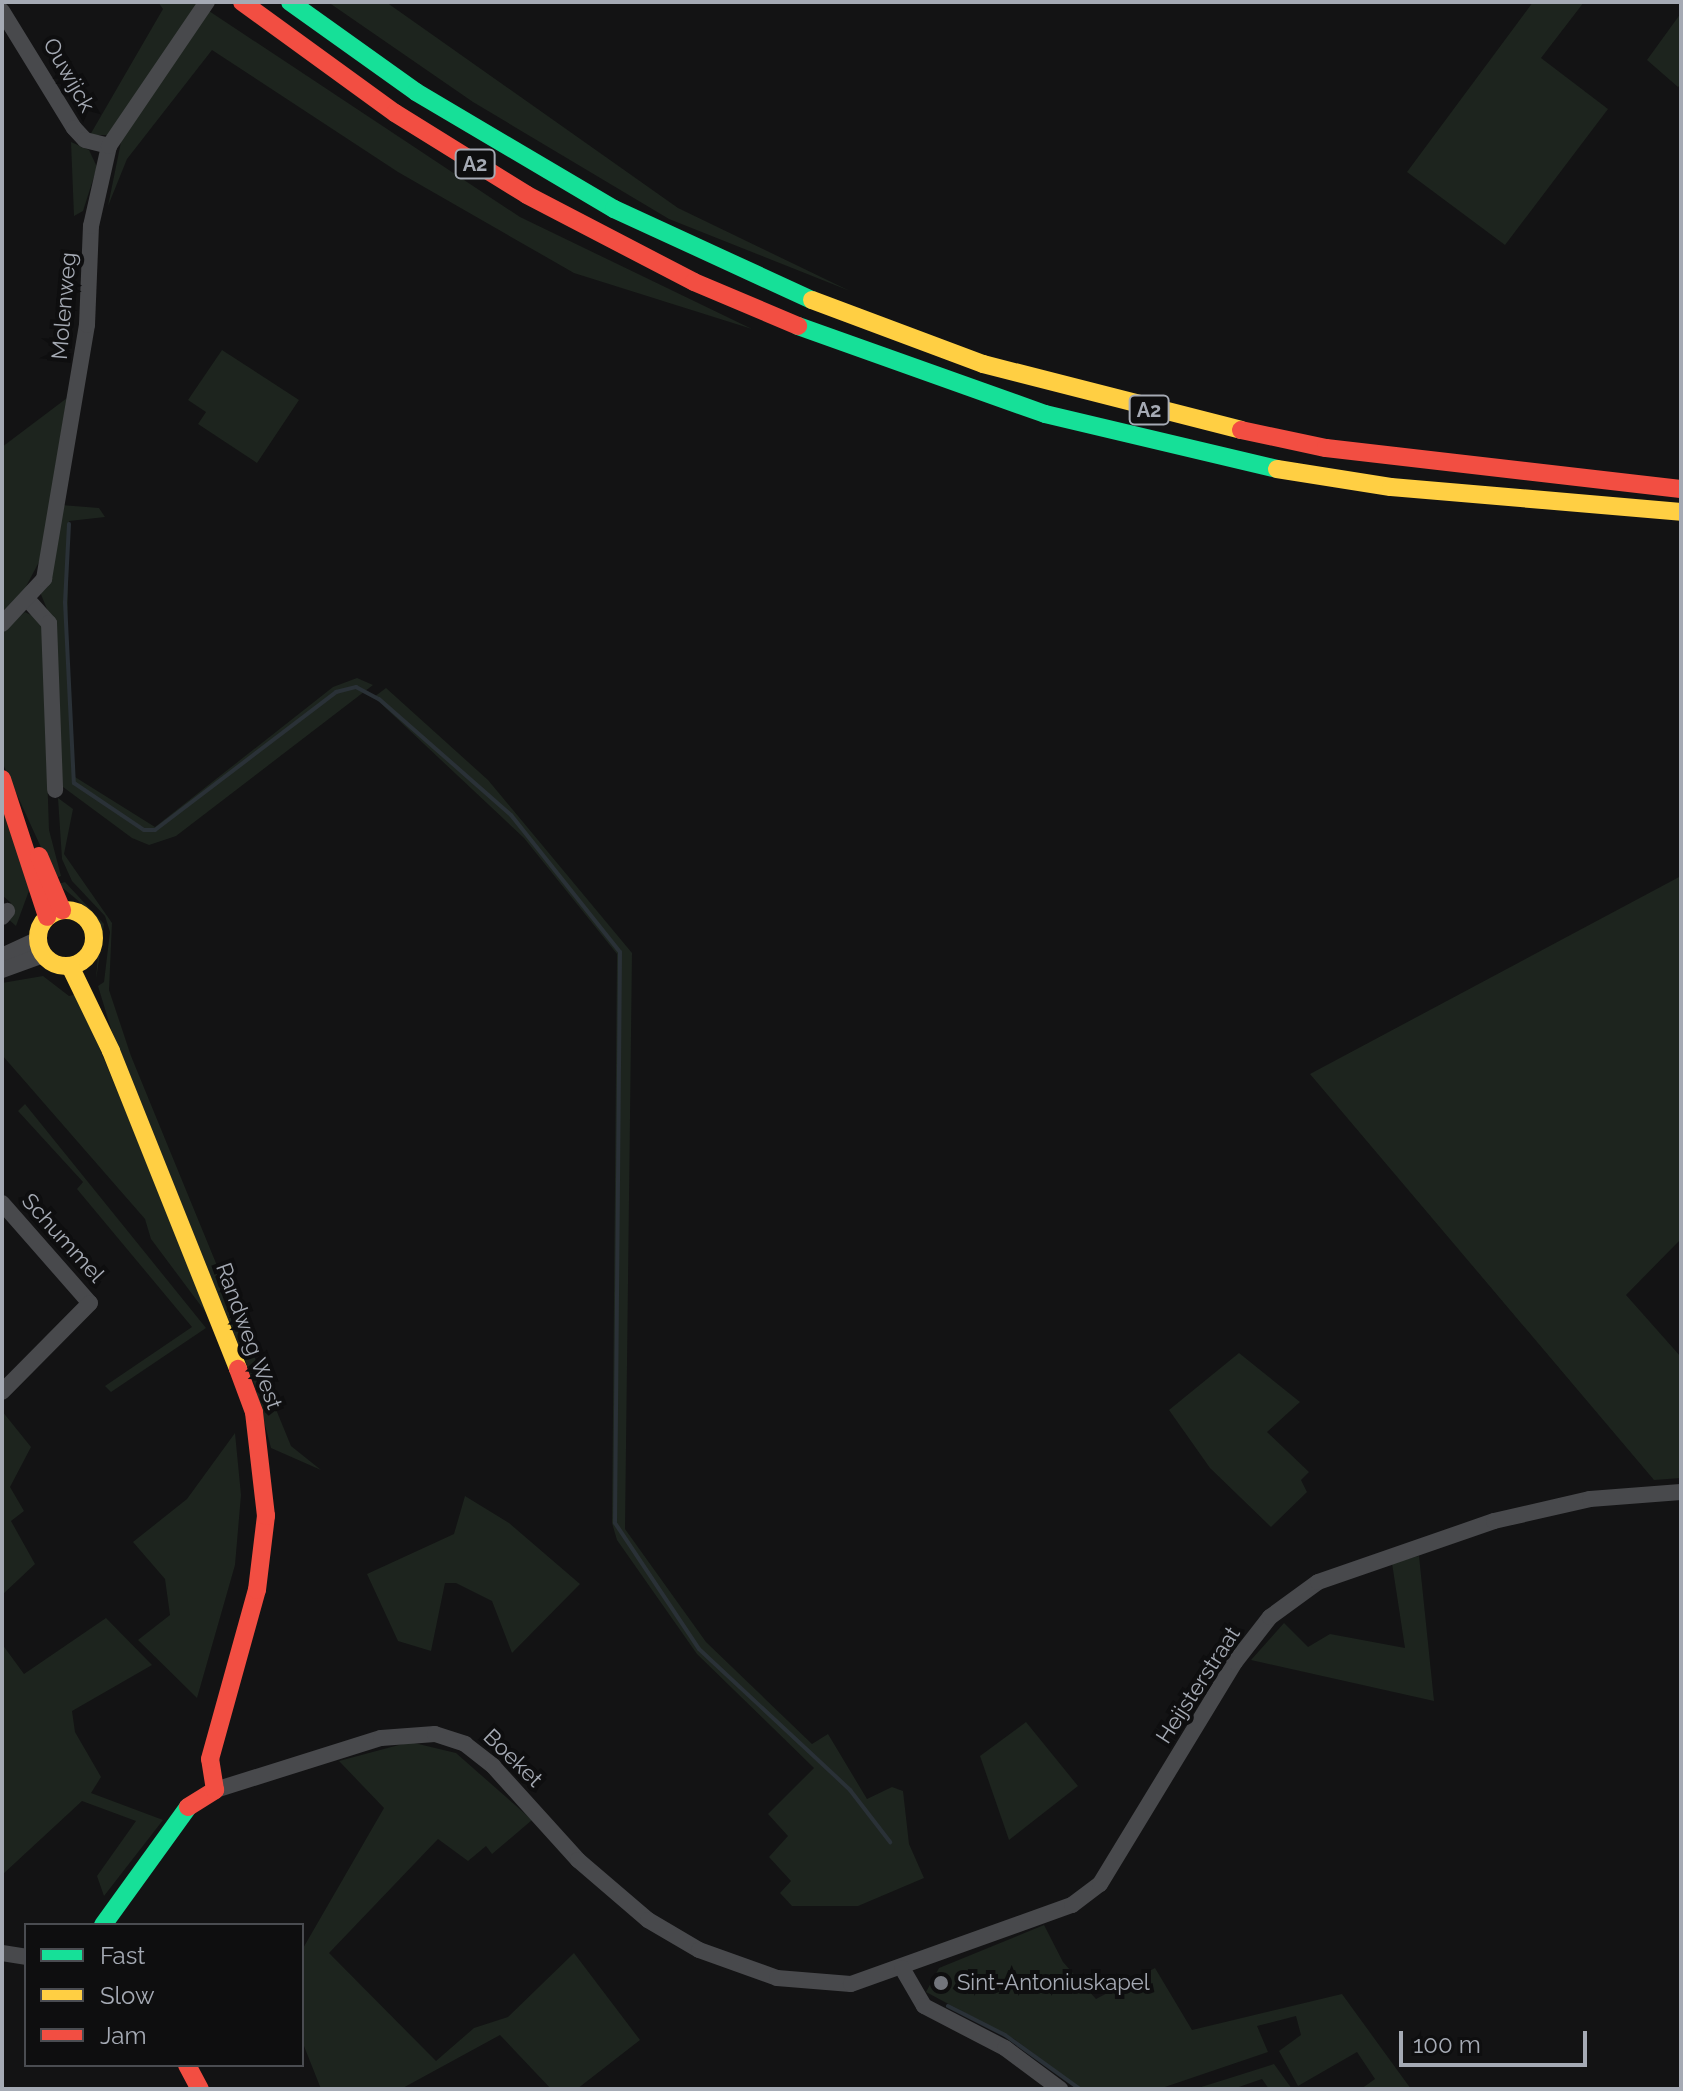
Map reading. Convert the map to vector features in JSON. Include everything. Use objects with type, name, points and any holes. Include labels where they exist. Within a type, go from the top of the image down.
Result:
[{"type":"main road","name":"A2","points":[[290,2],[474,129],[614,209],[775,286],[983,364],[1129,406],[1326,448],[1681,489]]},
{"type":"main road","name":"A2","points":[[245,6],[395,113],[527,195],[694,282],[880,359],[1045,414],[1249,464],[1391,487],[1681,512]]},
{"type":"main road","points":[[2,779],[54,914],[40,947],[76,964],[93,947],[93,928],[80,913],[54,914]]},
{"type":"main road","name":"Randweg West","points":[[76,964],[241,1377],[265,1475],[264,1555],[210,1759],[215,1790]]},
{"type":"main road","name":"Boeket","points":[[100,1923],[188,1807],[215,1790]]},
{"type":"main road","points":[[188,2067],[200,2089]]},
{"type":"street","name":"Molenweg","points":[[2,624],[29,601],[44,579],[87,325],[91,226],[109,146],[207,2]]},
{"type":"street","name":"Ouwijck","points":[[2,11],[74,128],[85,140],[109,146]]},
{"type":"street","points":[[29,601],[49,623],[55,790]]},
{"type":"street","points":[[2,956],[40,947]]},
{"type":"street","points":[[2,970],[40,947]]},
{"type":"street","name":"Schummel","points":[[2,1203],[90,1303],[2,1392]]},
{"type":"street","name":"Heijsterstraat","points":[[902,1968],[1072,1905],[1100,1884],[1235,1662],[1270,1617],[1318,1582],[1494,1521],[1590,1499],[1681,1492]]},
{"type":"street","name":"Boeket","points":[[215,1790],[381,1738],[435,1734],[465,1744],[493,1766],[617,1898],[699,1950],[777,1978],[819,1984],[851,1984],[902,1968]]},
{"type":"street","points":[[2,1953],[24,1957]]},
{"type":"street","points":[[902,1968],[924,2006],[1005,2048],[1060,2089]]},
{"type":"shaded area","points":[[158,2],[199,4],[109,135],[90,135],[163,9]]},
{"type":"shaded area","points":[[328,2],[386,2],[678,208],[850,291],[669,219],[473,102]]},
{"type":"shaded area","points":[[1533,2],[1584,2],[1541,58],[1608,109],[1505,245],[1407,172]]},
{"type":"shaded area","points":[[209,11],[520,217],[752,329],[574,273],[398,172],[212,50],[127,159],[108,206],[122,137]]},
{"type":"shaded area","points":[[1681,13],[1681,84],[1678,87],[1647,60]]},
{"type":"shaded area","points":[[71,142],[89,150],[97,167],[83,211],[74,216]]},
{"type":"shaded area","points":[[222,350],[299,400],[257,463],[198,424],[206,412],[188,400]]},
{"type":"shaded area","points":[[67,398],[40,560],[20,598],[2,612],[2,447]]},
{"type":"shaded area","points":[[61,505],[99,508],[105,517],[69,521],[67,651],[75,777],[155,827],[333,687],[357,678],[373,685],[176,836],[149,845],[132,838],[59,784],[49,614],[40,592]]},
{"type":"shaded area","points":[[25,612],[42,621],[49,830],[61,876],[55,878],[2,762],[2,631]]},
{"type":"shaded area","points":[[386,688],[488,780],[632,953],[625,1529],[706,1642],[812,1744],[828,1734],[867,1799],[892,1787],[903,1791],[909,1844],[924,1878],[858,1906],[792,1906],[780,1893],[791,1881],[769,1857],[788,1836],[768,1814],[814,1768],[697,1654],[617,1540],[612,1523],[617,954],[524,838],[374,697]]},
{"type":"shaded area","points":[[2,798],[30,888],[16,926],[7,918],[11,903],[2,895]]},
{"type":"shaded area","points":[[58,798],[73,809],[64,854],[112,923],[109,990],[131,1056],[291,1446],[321,1470],[271,1448],[254,1383],[112,1032],[98,986],[104,982],[110,932],[105,916],[72,881],[62,859]]},
{"type":"shaded area","points":[[1681,876],[1681,1239],[1626,1295],[1681,1357],[1681,1478],[1654,1480],[1310,1074]]},
{"type":"shaded area","points":[[65,882],[104,924],[96,980],[100,928],[93,913],[58,884]]},
{"type":"shaded area","points":[[43,976],[69,996],[77,994],[213,1322],[151,1239],[145,1219],[2,1055],[2,983]]},
{"type":"shaded area","points":[[25,1104],[206,1328],[111,1392],[105,1386],[192,1327],[77,1189],[83,1182],[18,1111]]},
{"type":"shaded area","points":[[1239,1353],[1300,1402],[1267,1432],[1309,1472],[1301,1480],[1307,1492],[1271,1527],[1210,1468],[1169,1410]]},
{"type":"shaded area","points":[[2,1411],[31,1447],[10,1487],[24,1511],[11,1521],[35,1564],[2,1595]]},
{"type":"shaded area","points":[[235,1433],[241,1495],[235,1565],[197,1698],[138,1640],[170,1615],[165,1579],[133,1542],[187,1499]]},
{"type":"shaded area","points":[[465,1496],[509,1523],[580,1584],[512,1653],[492,1601],[456,1583],[445,1583],[431,1651],[398,1641],[367,1574],[454,1534]]},
{"type":"shaded area","points":[[1419,1556],[1434,1701],[1251,1660],[1284,1623],[1308,1647],[1330,1634],[1405,1648],[1392,1563]]},
{"type":"shaded area","points":[[106,1618],[152,1665],[72,1711],[75,1732],[101,1777],[91,1793],[163,1820],[104,1896],[97,1876],[136,1821],[82,1801],[2,1875],[2,1644],[24,1674]]},
{"type":"shaded area","points":[[1026,1722],[1078,1786],[1009,1840],[980,1756]]},
{"type":"shaded area","points":[[410,1742],[456,1753],[532,1820],[492,1854],[486,1846],[468,1861],[438,1839],[329,1953],[436,2061],[474,2028],[508,2017],[574,1953],[640,2040],[577,2089],[551,2089],[500,2035],[401,2089],[321,2089],[304,2046],[304,1947],[384,1808],[339,1761]]},
{"type":"shaded area","points":[[1044,1925],[1063,1962],[1096,1999],[1155,1968],[1192,2030],[1342,1994],[1411,2089],[1361,2089],[1375,2079],[1357,2052],[1298,2086],[1279,2051],[1301,2035],[1296,2016],[1257,2026],[1268,2052],[1159,2089],[1081,2089],[1014,2039],[926,1992],[939,1968]]},
{"type":"shaded area","points":[[1274,2064],[1292,2089],[1269,2089],[1262,2079],[1233,2089],[1195,2089]]},
{"type":"waterway","points":[[69,524],[65,602],[74,783],[144,830],[155,830],[336,692],[356,687],[379,699],[511,815],[620,952],[615,1523],[699,1649],[850,1790],[890,1842]]},
{"type":"waterway","points":[[948,2006],[1005,2035],[1080,2089]]},
{"type":"traffic: fast","points":[[290,2],[416,92],[614,209],[812,300]]},
{"type":"traffic: fast","points":[[798,326],[1045,414],[1277,469]]},
{"type":"traffic: fast","points":[[104,1923],[188,1807]]},
{"type":"traffic: slow","points":[[812,300],[983,364],[1241,430]]},
{"type":"traffic: slow","points":[[1277,469],[1391,487],[1681,512]]},
{"type":"traffic: slow","points":[[66,910],[86,918],[94,938],[86,958],[66,966],[46,958],[38,938],[46,918],[66,910]]},
{"type":"traffic: slow","points":[[70,966],[111,1051],[238,1369]]},
{"type":"traffic: jam","points":[[242,2],[395,113],[527,195],[694,282],[798,326]]},
{"type":"traffic: jam","points":[[1241,430],[1326,448],[1681,489]]},
{"type":"traffic: jam","points":[[2,779],[47,917]]},
{"type":"traffic: jam","points":[[39,856],[62,910]]},
{"type":"traffic: jam","points":[[188,1807],[215,1790],[210,1759],[257,1590],[266,1516],[254,1412],[238,1369]]},
{"type":"traffic: jam","points":[[188,2067],[200,2089]]},
{"type":"place","name":"Sint-Antoniuskapel","points":[[941,1983]]}]
